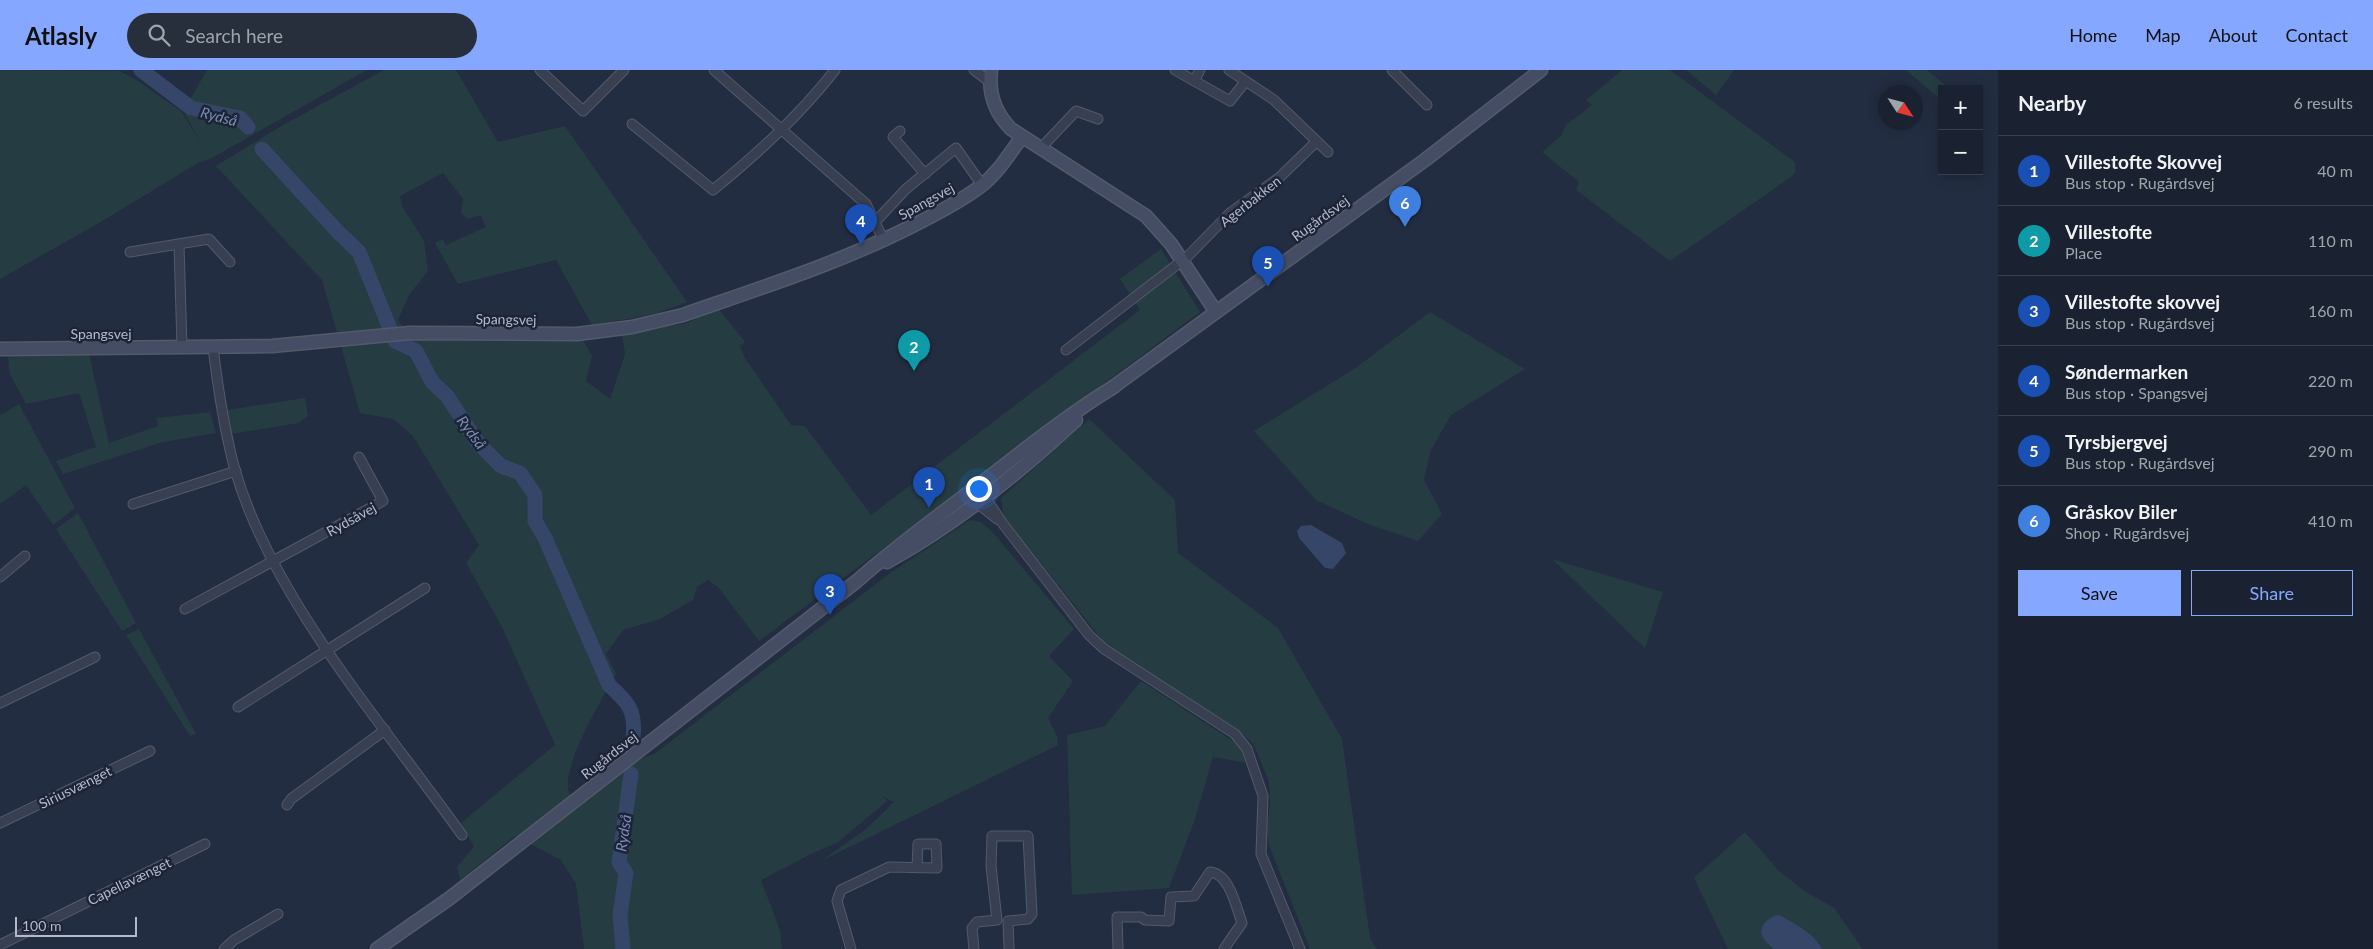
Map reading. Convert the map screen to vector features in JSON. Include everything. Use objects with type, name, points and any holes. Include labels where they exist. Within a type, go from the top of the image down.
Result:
[{"type":"main road","name":"Rugårdsvej","points":[[377,949],[450,898],[857,581],[925,541],[978,494],[1008,471],[1027,447],[1085,404],[1115,386],[1425,160],[1541,70]]},
{"type":"main road","points":[[990,76],[995,109],[1002,120],[1022,136],[1135,207],[1160,229],[1216,312]]},
{"type":"main road","name":"Spangsvej","points":[[0,349],[272,346],[385,333],[578,334],[632,326],[684,315],[835,262],[884,241],[958,202],[982,185],[1001,166],[1022,136]]},
{"type":"main road","name":"Rugårdsvej","points":[[978,494],[1034,459],[1115,386]]},
{"type":"street","points":[[540,70],[583,112],[624,70]]},
{"type":"street","points":[[714,70],[866,204],[884,241]]},
{"type":"street","points":[[632,124],[713,190],[783,130],[814,97],[835,70]]},
{"type":"street","points":[[974,70],[990,76]]},
{"type":"street","points":[[1175,70],[1230,101],[1245,82]]},
{"type":"street","points":[[1194,80],[1200,70]]},
{"type":"street","points":[[1229,70],[1243,77],[1245,82],[1274,100],[1328,152]]},
{"type":"street","points":[[1392,70],[1427,105]]},
{"type":"street","points":[[1041,148],[1076,111],[1098,119]]},
{"type":"street","name":"Spangsvej","points":[[900,131],[893,137],[925,174]]},
{"type":"street","name":"Agerbakken","points":[[1066,350],[1182,260],[1230,213],[1280,177],[1317,141]]},
{"type":"street","name":"Spangsvej","points":[[875,222],[906,189],[956,148],[982,185]]},
{"type":"street","points":[[130,252],[209,239],[230,262]]},
{"type":"street","points":[[179,244],[182,347]]},
{"type":"street","points":[[213,347],[221,415],[236,471],[254,518],[274,560],[302,610],[329,650],[462,835]]},
{"type":"street","name":"Rydsåvej","points":[[185,609],[383,501],[359,457]]},
{"type":"street","points":[[133,504],[236,471]]},
{"type":"street","points":[[978,494],[1094,640],[1104,649],[1235,734],[1247,749],[1263,796],[1261,854],[1300,949]]},
{"type":"street","points":[[0,577],[25,556]]},
{"type":"street","points":[[238,707],[425,588]]},
{"type":"street","points":[[0,702],[95,657]]},
{"type":"street","points":[[287,805],[291,799],[386,730]]},
{"type":"street","name":"Siriusvænget","points":[[0,823],[150,751]]},
{"type":"street","points":[[974,949],[972,928],[977,922],[997,920],[991,866],[992,836],[1028,836],[1032,914],[1028,919],[1008,921],[1009,949]]},
{"type":"street","name":"Capellavænget","points":[[0,945],[205,844]]},
{"type":"street","points":[[851,949],[837,901],[841,890],[889,867],[917,868]]},
{"type":"street","points":[[1118,949],[1117,917],[1141,917],[1145,920],[1169,921],[1171,897],[1194,896],[1210,872],[1217,873],[1224,878],[1242,923],[1224,949]]},
{"type":"street","points":[[224,949],[234,940],[278,914]]},
{"type":"green space","points":[[0,70],[120,71],[138,81],[181,111],[201,143],[185,114],[194,106],[188,103],[207,70],[367,70],[210,159],[198,163],[104,220],[0,279]]},
{"type":"green space","points":[[384,70],[456,70],[498,142],[565,126],[687,302],[655,314],[592,325],[556,260],[458,284],[435,243],[443,239],[446,245],[486,227],[481,215],[468,219],[461,213],[463,199],[443,173],[400,196],[402,206],[424,241],[428,271],[409,295],[398,320],[411,339],[538,341],[582,338],[592,356],[586,381],[610,399],[625,354],[622,334],[687,323],[718,308],[745,342],[740,346],[745,358],[791,425],[805,426],[871,515],[1140,310],[1120,279],[1161,249],[1200,312],[759,641],[718,587],[708,580],[697,587],[693,600],[660,619],[623,630],[606,654],[616,674],[576,750],[568,782],[569,793],[578,806],[638,760],[654,754],[889,574],[970,520],[981,522],[995,535],[1074,629],[1049,656],[1073,681],[1048,718],[1057,736],[1058,745],[821,861],[866,829],[894,802],[882,796],[887,801],[837,843],[817,851],[761,880],[780,930],[782,949],[584,949],[576,884],[561,860],[515,836],[460,880],[457,867],[474,847],[461,823],[555,745],[501,625],[466,563],[479,545],[413,436],[393,419],[360,413],[322,280],[216,166],[283,125]]},
{"type":"green space","points":[[1622,70],[1670,70],[1795,162],[1796,171],[1791,177],[1670,261],[1576,190],[1579,182],[1542,152],[1562,135],[1566,125],[1592,105],[1586,100]]},
{"type":"green space","points":[[1686,70],[1734,70],[1716,95]]},
{"type":"green space","points":[[1906,70],[1927,70],[1944,84],[1938,85],[1938,98]]},
{"type":"green space","points":[[1430,312],[1525,369],[1451,415],[1431,450],[1424,480],[1442,514],[1418,541],[1370,525],[1316,500],[1254,431],[1354,369]]},
{"type":"green space","points":[[89,354],[109,443],[158,426],[157,418],[210,412],[216,433],[163,442],[63,474],[56,461],[96,447],[79,393],[26,404],[9,372],[8,356]]},
{"type":"green space","points":[[305,398],[308,416],[299,423],[231,434],[227,410]]},
{"type":"green space","points":[[19,404],[75,508],[53,525],[26,485],[0,504],[0,414]]},
{"type":"green space","points":[[1089,419],[1175,500],[1178,553],[1278,628],[1342,739],[1370,938],[1377,949],[1310,949],[1269,845],[1266,831],[1270,806],[1269,782],[1254,745],[1238,730],[1107,646],[1004,517],[1001,498]]},
{"type":"green space","points":[[78,513],[136,623],[122,631],[56,529]]},
{"type":"green space","points":[[1552,559],[1663,592],[1645,648]]},
{"type":"green space","points":[[139,629],[196,734],[190,736],[126,635]]},
{"type":"green space","points":[[1141,681],[1233,741],[1244,752],[1247,763],[1213,757],[1195,819],[1169,888],[1072,895],[1067,735],[1105,726]]},
{"type":"green space","points":[[1745,832],[1778,870],[1803,890],[1834,908],[1863,949],[1728,949],[1694,878]]},
{"type":"water","points":[[1311,525],[1342,543],[1346,553],[1333,569],[1325,568],[1299,538],[1297,531],[1301,526]]},
{"type":"water","points":[[1779,915],[1808,933],[1822,949],[1774,949],[1764,939],[1762,929],[1765,922]]},
{"type":"waterway","name":"Rydså","points":[[141,70],[191,108],[240,118],[248,127]]},
{"type":"waterway","name":"Rydså","points":[[262,149],[338,232],[359,252],[395,341],[416,351],[432,382],[447,396],[478,443],[501,466],[520,473],[535,495],[535,521],[545,538],[609,685],[626,702],[632,713],[633,738]]},
{"type":"waterway","name":"Rydså","points":[[623,949],[620,915],[626,873],[619,862],[631,774]]},
{"type":"place","name":"Gråskov Biler","points":[[1405,227]]},
{"type":"place","name":"Søndermarken","points":[[861,245]]},
{"type":"place","name":"Tyrsbjergvej","points":[[1268,287]]},
{"type":"place","name":"Villestofte","points":[[914,371]]},
{"type":"place","name":"Villestofte Skovvej","points":[[929,508]]},
{"type":"place","name":"Villestofte skovvej","points":[[830,615]]}]
